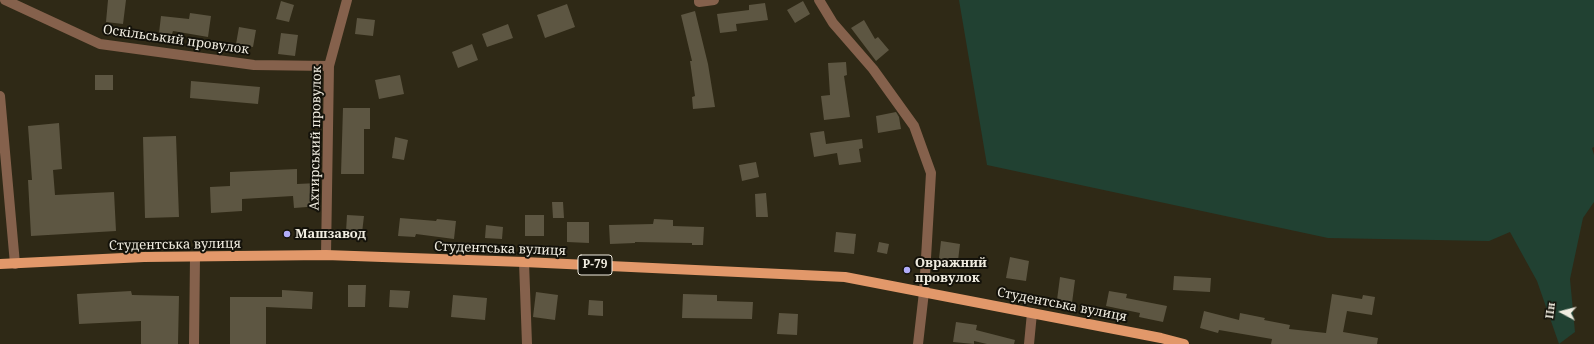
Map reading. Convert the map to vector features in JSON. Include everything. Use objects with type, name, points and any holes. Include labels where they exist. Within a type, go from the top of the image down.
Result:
[{"type":"main road","name":"Студентська вулиця","points":[[0,264],[144,257],[326,255],[524,262],[845,277],[1161,338],[1184,344]]},
{"type":"street","name":"Оскільський провулок","points":[[5,0],[100,44],[254,65],[329,66]]},
{"type":"street","name":"Ахтирський провулок","points":[[326,255],[329,66],[347,0]]},
{"type":"street","points":[[699,0],[699,2],[714,0]]},
{"type":"street","points":[[819,0],[833,23],[873,69],[914,126],[929,166],[931,173],[924,292],[918,344]]},
{"type":"street","points":[[0,96],[15,264]]},
{"type":"street","points":[[194,344],[195,257]]},
{"type":"street","points":[[524,262],[527,344]]},
{"type":"street","points":[[1029,344],[1032,313]]},
{"type":"green space","points":[[959,0],[1594,0],[1594,147],[1592,148],[1594,155],[1594,202],[1583,218],[1570,279],[1575,332],[1559,344],[1537,281],[1510,232],[1489,241],[1328,238],[987,165]]},
{"type":"building","points":[[108,0],[126,0],[123,24],[106,22]]},
{"type":"building","points":[[281,1],[294,5],[289,22],[276,19]]},
{"type":"building","points":[[803,1],[810,14],[795,23],[787,10]]},
{"type":"building","points":[[765,3],[768,20],[736,24],[737,31],[720,33],[717,14],[749,10],[749,5]]},
{"type":"building","points":[[567,4],[575,27],[545,38],[537,15]]},
{"type":"building","points":[[695,11],[708,64],[715,107],[693,109],[692,97],[695,96],[690,61],[692,61],[681,15]]},
{"type":"building","points":[[190,13],[211,16],[208,37],[173,31],[172,34],[159,33],[161,16],[189,19]]},
{"type":"building","points":[[357,18],[375,20],[373,36],[355,34]]},
{"type":"building","points":[[864,20],[875,39],[878,37],[889,50],[876,61],[851,28]]},
{"type":"building","points":[[508,24],[513,38],[487,47],[482,34]]},
{"type":"building","points":[[239,27],[256,30],[253,47],[236,44]]},
{"type":"building","points":[[281,33],[298,35],[295,56],[278,54]]},
{"type":"building","points":[[472,44],[478,60],[458,68],[452,52]]},
{"type":"building","points":[[846,62],[847,75],[844,76],[850,117],[824,120],[821,96],[830,95],[828,63]]},
{"type":"building","points":[[95,75],[113,75],[113,90],[95,90]]},
{"type":"building","points":[[400,75],[404,94],[379,99],[375,80]]},
{"type":"building","points":[[191,81],[260,87],[258,104],[190,98]]},
{"type":"building","points":[[343,108],[370,108],[370,129],[364,129],[364,174],[341,174]]},
{"type":"building","points":[[896,112],[899,117],[901,129],[878,133],[876,116]]},
{"type":"building","points":[[59,123],[62,169],[53,170],[55,195],[114,192],[116,231],[31,236],[28,180],[32,180],[28,126]]},
{"type":"building","points":[[824,131],[826,144],[862,139],[863,148],[859,149],[861,162],[839,165],[837,153],[814,157],[810,133]]},
{"type":"building","points":[[176,136],[179,217],[145,218],[143,137]]},
{"type":"building","points":[[395,137],[408,140],[404,160],[392,158]]},
{"type":"building","points":[[756,162],[759,177],[742,181],[739,165]]},
{"type":"building","points":[[297,169],[297,184],[318,183],[320,206],[294,208],[293,196],[242,199],[242,211],[211,213],[210,187],[230,186],[230,172]]},
{"type":"building","points":[[766,193],[768,217],[756,217],[755,194]]},
{"type":"building","points":[[552,202],[563,202],[564,218],[553,218]]},
{"type":"building","points":[[347,215],[364,216],[362,233],[346,232]]},
{"type":"building","points":[[525,215],[544,215],[544,236],[525,236]]},
{"type":"building","points":[[400,218],[456,221],[454,239],[416,234],[415,237],[398,236]]},
{"type":"building","points":[[654,219],[673,220],[673,226],[704,227],[703,245],[692,245],[692,243],[635,242],[610,244],[609,225],[653,224]]},
{"type":"building","points":[[567,222],[589,222],[589,243],[567,242]]},
{"type":"building","points":[[486,225],[503,227],[502,239],[485,238]]},
{"type":"building","points":[[836,232],[856,234],[854,254],[834,252]]},
{"type":"building","points":[[941,241],[960,244],[957,269],[938,267]]},
{"type":"building","points":[[879,242],[889,244],[887,254],[877,252]]},
{"type":"building","points":[[1010,257],[1029,261],[1026,281],[1006,278]]},
{"type":"building","points":[[1174,276],[1211,278],[1210,292],[1173,290]]},
{"type":"building","points":[[1060,277],[1075,280],[1072,303],[1057,300]]},
{"type":"building","points":[[348,285],[366,285],[365,307],[348,307]]},
{"type":"building","points":[[282,290],[313,292],[312,309],[266,307],[266,344],[230,344],[230,297],[282,297]]},
{"type":"building","points":[[390,290],[410,291],[408,308],[389,307]]},
{"type":"building","points":[[131,291],[132,295],[179,296],[178,344],[141,344],[141,321],[79,324],[77,294]]},
{"type":"building","points":[[1109,291],[1127,294],[1126,298],[1167,306],[1163,322],[1139,317],[1140,313],[1106,306]]},
{"type":"building","points":[[536,292],[558,295],[555,320],[533,317]]},
{"type":"building","points":[[683,294],[717,295],[717,301],[753,302],[752,319],[682,318]]},
{"type":"building","points":[[1332,294],[1362,299],[1363,295],[1375,297],[1372,315],[1347,311],[1343,332],[1378,338],[1377,344],[1271,344],[1272,339],[1219,330],[1218,333],[1200,328],[1204,311],[1239,320],[1240,313],[1265,318],[1264,320],[1290,325],[1289,329],[1326,333]]},
{"type":"building","points":[[453,295],[487,298],[485,320],[451,317]]},
{"type":"building","points":[[589,300],[603,301],[603,316],[588,315]]},
{"type":"building","points":[[779,313],[798,314],[797,335],[777,334]]},
{"type":"building","points":[[956,322],[977,325],[976,330],[1015,340],[1014,344],[987,344],[974,341],[974,344],[953,342]]},
{"type":"place","name":"Машзавод","points":[[287,234]]},
{"type":"place","name":"Овражний провулок","points":[[907,270]]}]
